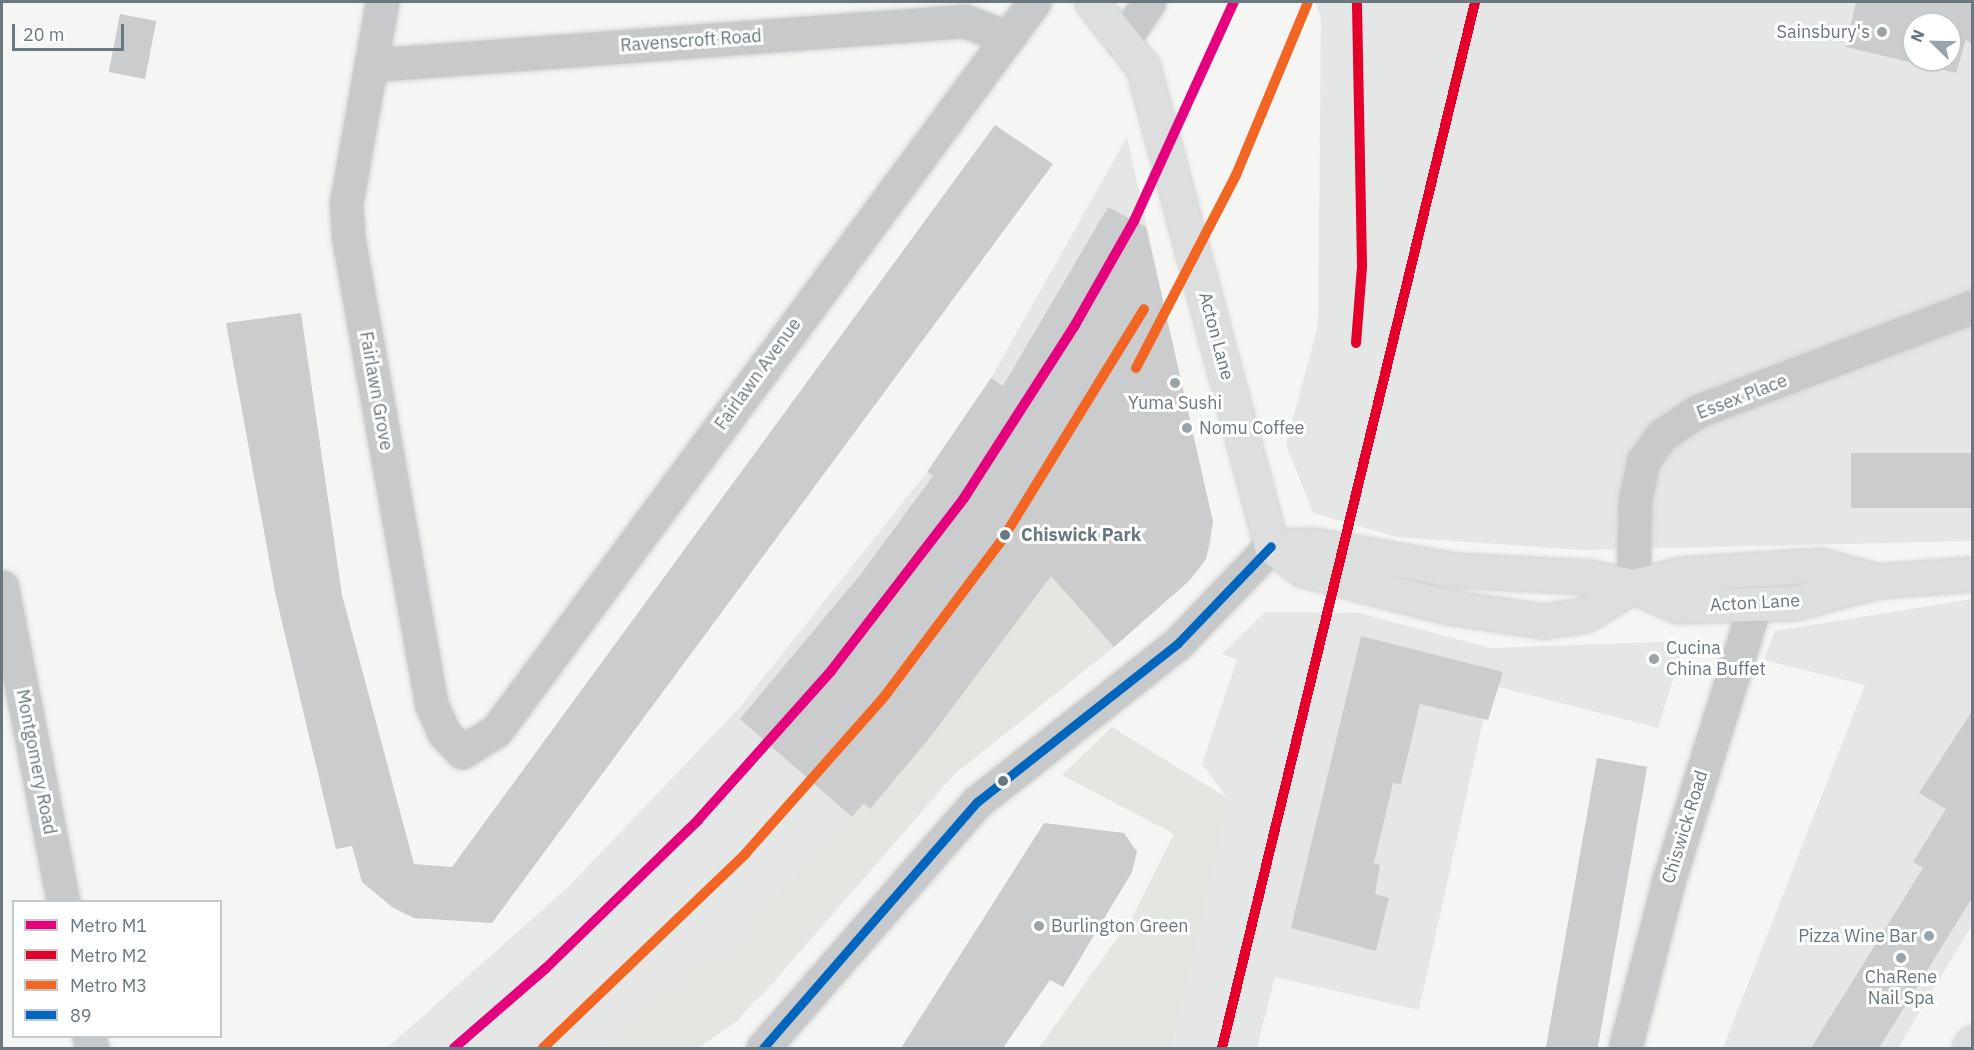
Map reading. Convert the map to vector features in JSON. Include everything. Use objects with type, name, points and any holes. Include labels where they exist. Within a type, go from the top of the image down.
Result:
[{"type":"main road","name":"Acton Lane","points":[[1092,2],[1143,67],[1149,85],[1271,546],[1543,621],[1585,615],[1633,586],[1681,574],[1789,565],[1819,565],[1877,580]]},
{"type":"main road","name":"Acton Lane","points":[[1400,580],[1589,577],[1633,586],[1678,606],[1754,607],[1821,598],[1877,580],[1972,574]]},
{"type":"main road","points":[[1969,1048],[1972,1043]]},
{"type":"street","name":"Fairlawn Grove","points":[[382,2],[346,204],[348,236],[432,706],[444,733],[462,752],[480,744]]},
{"type":"street","name":"Fairlawn Avenue","points":[[480,744],[496,731],[1034,2]]},
{"type":"street","points":[[1122,42],[1149,2]]},
{"type":"street","name":"Ravenscroft Road","points":[[372,64],[965,21],[1006,38]]},
{"type":"street","name":"Essex Place","points":[[1633,586],[1635,500],[1643,461],[1662,435],[1698,411],[1972,307]]},
{"type":"street","points":[[763,1048],[977,802],[1178,643],[1271,546]]},
{"type":"street","name":"Montgomery Road","points":[[2,587],[63,900]]},
{"type":"street","name":"Chiswick Road","points":[[1625,1048],[1669,879],[1754,607]]},
{"type":"shaded area","points":[[1315,2],[1972,2],[1972,541],[1583,550],[1397,537],[1313,513],[1286,444],[1318,325],[1321,19]]},
{"type":"shaded area","points":[[1127,137],[1213,522],[1210,548],[1198,571],[1114,647],[967,760],[765,992],[702,1046],[387,1048],[569,886],[739,708],[927,472],[991,378]]},
{"type":"shaded area","points":[[1051,576],[1114,647],[941,785],[737,1021],[698,1048],[606,1048],[709,953],[717,960],[864,803],[871,808]]},
{"type":"shaded area","points":[[1972,599],[1972,925],[1898,1048],[1723,1048],[1865,685],[1764,660],[1775,631]]},
{"type":"shaded area","points":[[1265,612],[1359,613],[1491,648],[1685,641],[1658,728],[1491,685],[1419,1010],[1275,977],[1257,1048],[1172,1048],[1227,798],[1202,764],[1237,660],[1222,654]]},
{"type":"shaded area","points":[[1112,727],[1227,798],[1172,1048],[1039,1048],[1133,916],[1174,834],[1062,775]]},
{"type":"building","name":"Sainsbury's","points":[[1856,2],[1972,2],[1972,44],[1966,40],[1962,53],[1962,12],[1902,12],[1902,60],[1846,47]]},
{"type":"building","points":[[120,14],[156,21],[145,79],[109,72]]},
{"type":"building","points":[[995,125],[1053,164],[492,923],[414,918],[392,907],[362,882],[352,846],[336,849],[276,597],[226,323],[301,313],[342,595],[414,864],[452,867]]},
{"type":"building","name":"Chiswick Park","points":[[1108,207],[1146,227],[1213,522],[1206,559],[1189,581],[1114,647],[1051,576],[931,736],[870,809],[864,803],[852,817],[740,719],[860,575],[933,476],[927,472],[991,378],[1003,386]]},
{"type":"building","points":[[1851,453],[1972,453],[1972,508],[1851,508]]},
{"type":"building","points":[[1361,636],[1503,672],[1488,720],[1420,704],[1401,784],[1393,783],[1374,863],[1380,865],[1375,894],[1389,898],[1376,951],[1291,928]]},
{"type":"building","points":[[1972,711],[1972,898],[1879,1048],[1811,1048],[1923,868],[1913,862],[1946,809],[1919,793]]},
{"type":"building","points":[[1597,758],[1647,767],[1598,1048],[1546,1048]]},
{"type":"building","name":"Burlington Green","points":[[1044,823],[1124,833],[1137,852],[1132,872],[1063,987],[1050,980],[1003,1048],[901,1048]]},
{"type":"metro line","name":"M1","points":[[454,1048],[545,969],[698,820],[831,671],[964,498],[1075,325],[1134,221],[1234,2]]},
{"type":"metro line","name":"M3","points":[[1136,368],[1236,175],[1308,2]]},
{"type":"metro line","name":"M2","points":[[1356,343],[1362,266],[1357,2]]},
{"type":"metro line","name":"M2","points":[[1222,1048],[1475,2]]},
{"type":"metro line","name":"M3","points":[[543,1048],[746,853],[884,697],[1002,540],[1144,309]]},
{"type":"transit line","name":"89","points":[[763,1048],[977,802],[1178,643],[1271,546]]},
{"type":"place","name":"Sainsbury's","points":[[1882,32]]},
{"type":"place","name":"Yuma Sushi","points":[[1175,383]]},
{"type":"place","name":"Nomu Coffee","points":[[1187,428]]},
{"type":"place","name":"Chiswick Park","points":[[1005,535]]},
{"type":"place","name":"Cucina China Buffet","points":[[1654,659]]},
{"type":"place","name":"Burlington Green","points":[[1039,926]]},
{"type":"place","name":"Pizza Wine Bar","points":[[1929,936]]},
{"type":"place","name":"ChaRene Nail Spa","points":[[1901,958]]}]
